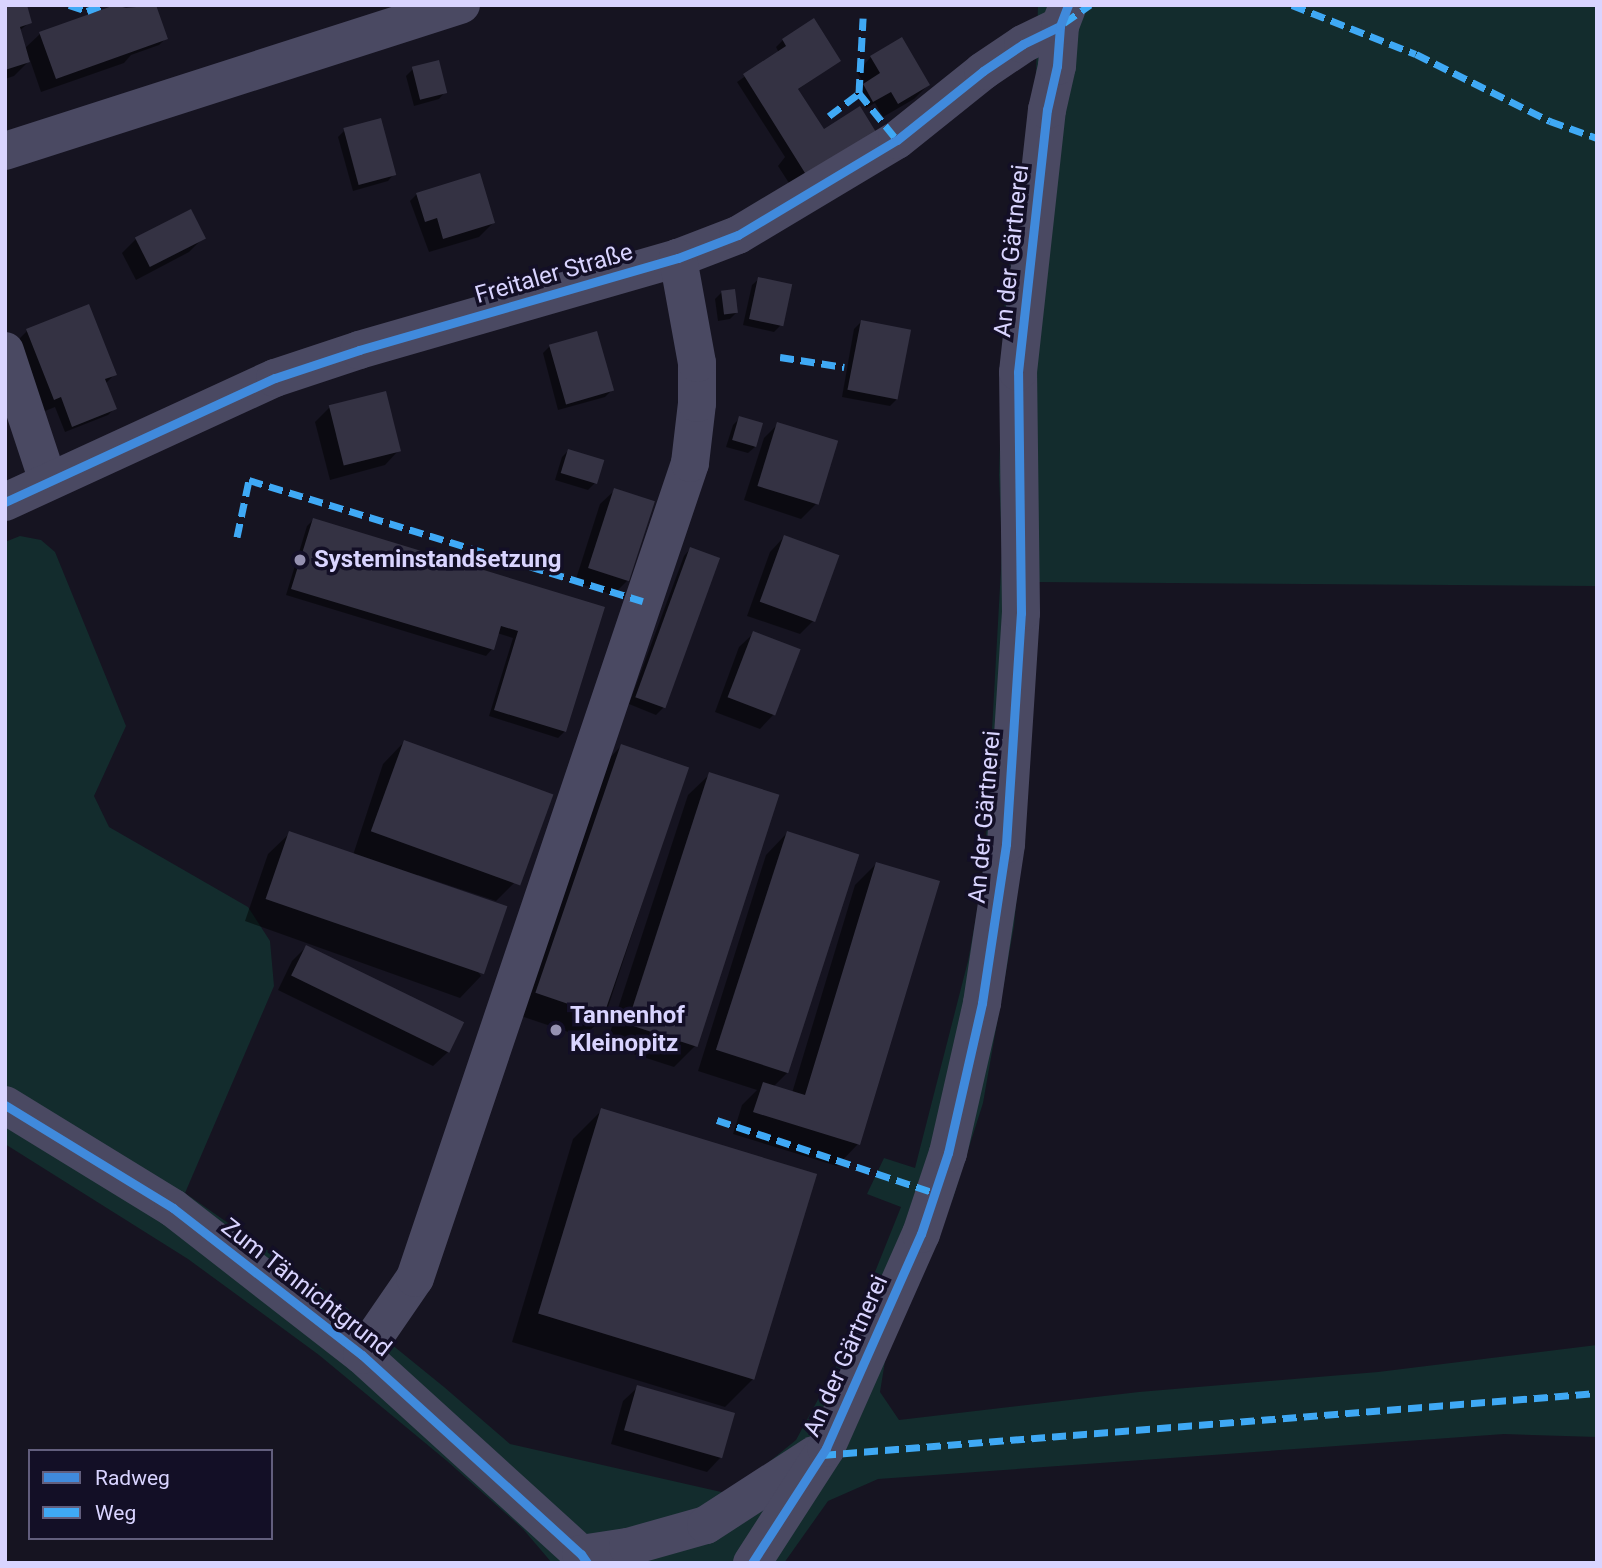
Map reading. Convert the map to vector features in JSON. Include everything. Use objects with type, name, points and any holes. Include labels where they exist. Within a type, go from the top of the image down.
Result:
[{"type":"street","points":[[5,151],[461,5]]},
{"type":"street","name":"Freitaler Straße","points":[[5,502],[275,378],[359,350],[678,258],[738,234],[839,177],[897,140],[1000,60],[1064,16]]},
{"type":"street","name":"An der Gärtnerei","points":[[752,1563],[826,1448],[921,1234],[948,1153],[982,1003],[1006,844],[1020,626],[1022,496],[1018,372],[1047,110],[1064,16]]},
{"type":"street","points":[[362,1355],[415,1278],[690,463],[697,403],[697,363],[678,258]]},
{"type":"street","points":[[5,351],[48,481]]},
{"type":"street","name":"Zum Tännichtgrund","points":[[5,1105],[173,1208],[362,1355],[584,1558]]},
{"type":"street","points":[[584,1558],[706,1525],[826,1448]]},
{"type":"green space","points":[[1038,5],[1597,5],[1597,586],[1035,582],[1028,776],[1014,926],[983,1103],[953,1198],[886,1355],[880,1392],[899,1420],[1139,1392],[1378,1372],[1597,1345],[1597,1437],[1504,1434],[878,1479],[828,1501],[784,1563],[552,1563],[523,1529],[447,1461],[319,1355],[188,1259],[5,1144],[5,542],[20,536],[41,540],[55,552],[126,726],[94,796],[109,827],[248,907],[270,941],[274,986],[185,1193],[327,1292],[510,1444],[730,1494],[796,1440],[841,1357],[901,1207],[867,1194],[884,1158],[915,1168],[968,961],[984,873],[1002,551],[999,475],[1005,291],[1035,106]]},
{"type":"building","points":[[5,5],[27,5],[32,23],[20,27],[30,62],[5,70]]},
{"type":"building","points":[[115,5],[126,8],[156,5],[168,39],[56,79],[39,32]]},
{"type":"building","points":[[814,18],[841,61],[798,89],[824,129],[860,106],[879,137],[810,181],[743,74],[786,46],[782,39]]},
{"type":"building","points":[[902,37],[930,85],[898,104],[891,92],[873,102],[863,84],[880,73],[870,56]]},
{"type":"building","points":[[439,60],[447,93],[420,100],[412,67]]},
{"type":"building","points":[[381,118],[396,175],[359,185],[343,128]]},
{"type":"building","points":[[480,173],[495,223],[443,239],[437,218],[425,222],[416,193]]},
{"type":"building","points":[[191,209],[206,238],[150,267],[135,238]]},
{"type":"building","points":[[758,277],[792,284],[783,326],[749,319]]},
{"type":"building","points":[[735,289],[738,313],[724,315],[721,291]]},
{"type":"building","points":[[89,304],[117,375],[105,379],[117,409],[72,427],[61,397],[54,400],[26,329]]},
{"type":"building","points":[[861,320],[911,330],[898,399],[847,390]]},
{"type":"building","points":[[597,331],[614,391],[566,404],[549,345]]},
{"type":"building","points":[[386,391],[401,451],[344,465],[329,405]]},
{"type":"building","points":[[739,416],[763,423],[756,447],[732,440]]},
{"type":"building","points":[[777,422],[838,441],[819,505],[757,486]]},
{"type":"building","points":[[568,449],[604,460],[597,484],[561,473]]},
{"type":"building","points":[[614,488],[655,501],[629,581],[588,568]]},
{"type":"building","points":[[313,518],[605,607],[566,732],[494,710],[518,631],[501,626],[494,650],[291,589]]},
{"type":"building","points":[[784,535],[839,555],[815,622],[760,602]]},
{"type":"building","points":[[690,547],[720,558],[665,708],[635,697]]},
{"type":"building","points":[[753,631],[801,649],[775,716],[728,697]]},
{"type":"building","points":[[404,740],[553,794],[520,886],[371,831]]},
{"type":"building","points":[[621,744],[689,767],[603,1016],[535,993]]},
{"type":"building","points":[[709,772],[779,795],[697,1047],[627,1024]]},
{"type":"building","points":[[289,831],[507,906],[484,974],[266,899]]},
{"type":"building","points":[[787,831],[859,854],[788,1073],[716,1050]]},
{"type":"building","points":[[876,862],[940,881],[860,1145],[753,1112],[763,1082],[805,1095]]},
{"type":"building","points":[[306,945],[464,1022],[449,1053],[291,976]]},
{"type":"building","points":[[601,1108],[817,1174],[754,1380],[538,1314]]},
{"type":"building","points":[[637,1385],[735,1413],[722,1458],[624,1430]]},
{"type":"marked path","points":[[69,5],[87,11],[103,5]]},
{"type":"marked path","points":[[1064,23],[1090,5]]},
{"type":"marked path","points":[[1292,5],[1416,54],[1550,121],[1597,138]]},
{"type":"marked path","points":[[859,93],[863,18]]},
{"type":"marked path","points":[[829,116],[859,93],[897,140]]},
{"type":"marked path","points":[[780,357],[844,367]]},
{"type":"marked path","points":[[237,537],[249,480],[643,601]]},
{"type":"marked path","points":[[717,1120],[935,1193]]},
{"type":"marked path","points":[[822,1455],[1597,1393]]},
{"type":"cycle path","points":[[752,1563],[826,1448],[921,1234],[948,1153],[982,1003],[1006,844],[1021,613],[1018,372],[1047,110],[1057,66],[1060,26],[1068,5]]},
{"type":"cycle path","points":[[5,502],[275,378],[359,350],[678,258],[738,235],[897,140],[983,71],[1023,44],[1060,26]]},
{"type":"cycle path","points":[[5,1105],[173,1208],[362,1355],[581,1554],[587,1563]]},
{"type":"place","name":"Systeminstandsetzung","points":[[300,560]]},
{"type":"place","name":"Tannenhof Kleinopitz","points":[[556,1030]]}]
